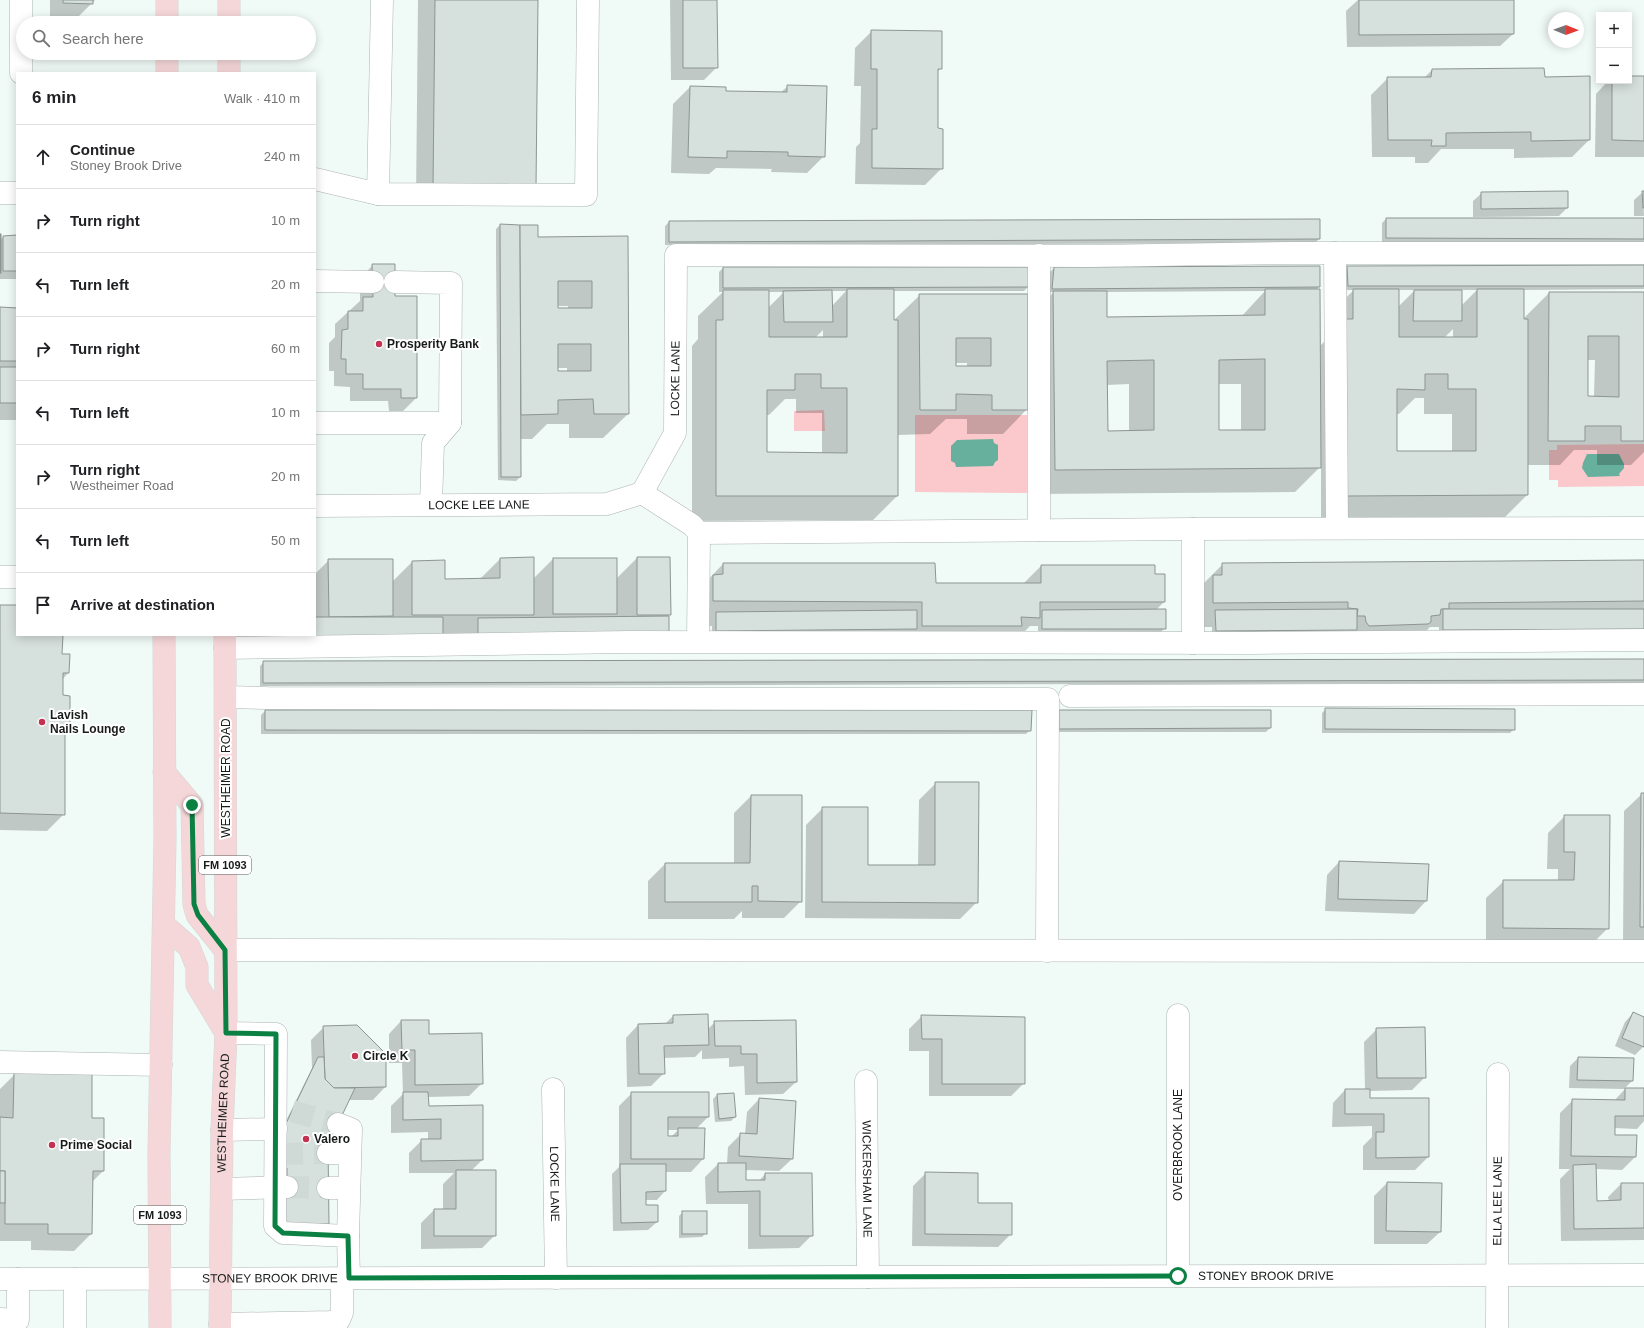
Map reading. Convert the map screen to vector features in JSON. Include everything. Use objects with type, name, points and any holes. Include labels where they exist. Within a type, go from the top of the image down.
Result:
[{"type":"main road","points":[[167,0],[167,16]]},
{"type":"main road","points":[[229,0],[229,16]]},
{"type":"main road","points":[[167,60],[167,72]]},
{"type":"main road","points":[[229,60],[229,72]]},
{"type":"main road","name":"FM 1093","points":[[160,1328],[159,1152],[164,925],[164,636]]},
{"type":"main road","name":"WESTHEIMER ROAD","points":[[220,1326],[222,1130],[226,1033],[226,697],[221,639]]},
{"type":"main road","points":[[164,772],[192,805],[194,904],[198,915],[225,950]]},
{"type":"main road","points":[[164,925],[189,947],[197,967],[197,985],[226,1033]]},
{"type":"street","points":[[21,0],[21,16]]},
{"type":"street","points":[[378,194],[382,0]]},
{"type":"street","points":[[316,180],[378,194],[586,195],[588,0]]},
{"type":"street","points":[[21,60],[21,72]]},
{"type":"street","points":[[0,193],[16,193]]},
{"type":"street","points":[[1038,530],[1040,255],[1644,253]]},
{"type":"street","points":[[1335,254],[1337,528]]},
{"type":"street","name":"LOCKE LANE","points":[[642,493],[675,433],[676,255],[1040,255]]},
{"type":"street","points":[[316,281],[373,282]]},
{"type":"street","points":[[395,282],[450,283],[450,423],[433,443],[431,504]]},
{"type":"street","points":[[316,423],[450,423]]},
{"type":"street","points":[[642,493],[692,525],[699,533],[698,641]]},
{"type":"street","name":"LOCKE LEE LANE","points":[[316,506],[607,504],[642,493]]},
{"type":"street","points":[[699,533],[1337,528],[1644,528]]},
{"type":"street","points":[[1193,529],[1193,643]]},
{"type":"street","points":[[0,577],[16,577]]},
{"type":"street","points":[[221,639],[262,648],[698,641],[1193,643],[1644,640]]},
{"type":"street","points":[[1070,696],[1644,694]]},
{"type":"street","points":[[226,697],[1048,699],[1047,951]]},
{"type":"street","points":[[225,950],[1644,951]]},
{"type":"street","name":"OVERBROOK LANE","points":[[1178,1014],[1178,1276]]},
{"type":"street","points":[[226,1033],[276,1034],[284,1107],[276,1129],[281,1187],[275,1226],[283,1233],[348,1236]]},
{"type":"street","points":[[0,1062],[161,1065]]},
{"type":"street","name":"ELLA LEE LANE","points":[[1498,1074],[1498,1328]]},
{"type":"street","name":"WICKERSHAM LANE","points":[[866,1081],[868,1277]]},
{"type":"street","name":"LOCKE LANE","points":[[553,1089],[556,1278]]},
{"type":"street","points":[[220,1326],[273,1326],[332,1322],[339,1320],[342,1313],[348,1236],[339,1188],[350,1154],[350,1129],[338,1124]]},
{"type":"street","points":[[222,1130],[276,1129]]},
{"type":"street","points":[[328,1153],[350,1154]]},
{"type":"street","points":[[222,1189],[281,1187]]},
{"type":"street","name":"STONEY BROOK DRIVE","points":[[7,1276],[75,1279],[220,1279],[1644,1275]]},
{"type":"street","points":[[0,1320],[18,1320],[7,1276]]},
{"type":"street","points":[[75,1279],[75,1328]]},
{"type":"shaded area","points":[[824,410],[825,431],[794,431],[794,411]]},
{"type":"shaded area","points":[[915,415],[1027,415],[1027,493],[915,492]]},
{"type":"shaded area","points":[[993,439],[994,443],[998,445],[998,460],[993,466],[956,467],[955,463],[951,461],[951,446],[957,440]]},
{"type":"shaded area","points":[[1644,444],[1644,486],[1558,487],[1558,480],[1549,480],[1549,450],[1557,450],[1557,445]]},
{"type":"shaded area","points":[[1587,454],[1619,454],[1624,464],[1624,468],[1619,474],[1620,476],[1588,477],[1582,468]]},
{"type":"building","points":[[63,0],[93,0],[93,4],[63,3]]},
{"type":"building","points":[[435,0],[538,0],[536,187],[433,187]]},
{"type":"building","points":[[683,0],[717,0],[718,68],[683,68]]},
{"type":"building","points":[[1359,0],[1514,0],[1514,34],[1359,35]]},
{"type":"building","points":[[871,30],[942,31],[942,69],[938,69],[938,128],[943,129],[943,169],[872,168],[872,129],[877,129],[877,69],[871,69]]},
{"type":"building","points":[[1544,68],[1545,77],[1590,76],[1590,140],[1531,141],[1531,132],[1446,133],[1446,146],[1431,146],[1432,140],[1388,140],[1387,77],[1431,77],[1432,69]]},
{"type":"building","points":[[1632,76],[1644,76],[1644,141],[1612,140],[1612,84],[1632,84]]},
{"type":"building","points":[[787,85],[827,86],[825,157],[788,156],[788,152],[727,151],[727,158],[688,157],[690,86],[726,87],[726,91],[787,92]]},
{"type":"building","points":[[1568,191],[1568,208],[1481,209],[1481,192]]},
{"type":"building","points":[[1642,191],[1644,191],[1644,208],[1643,208]]},
{"type":"building","points":[[1386,218],[1644,218],[1644,239],[1386,238]]},
{"type":"building","points":[[1320,219],[1320,239],[669,242],[669,221]]},
{"type":"building","points":[[500,224],[520,225],[521,477],[501,477]]},
{"type":"building","points":[[520,225],[538,225],[538,237],[628,236],[629,414],[594,414],[593,399],[558,400],[558,414],[521,415]],"holes":[[[558,281],[592,281],[592,308],[558,308]],[[558,344],[591,344],[591,371],[558,371]]]},
{"type":"building","points":[[1,234],[1,273],[0,273]]},
{"type":"building","points":[[16,235],[16,271],[3,271],[3,236]]},
{"type":"building","name":"Prosperity Bank","points":[[372,264],[395,264],[395,296],[417,296],[417,398],[401,398],[401,389],[363,389],[363,374],[346,374],[346,359],[341,359],[342,330],[348,329],[348,311],[363,311],[363,297],[373,297]]},
{"type":"building","points":[[1644,265],[1644,286],[1348,286],[1347,266]]},
{"type":"building","points":[[1320,266],[1320,287],[1052,289],[1054,267]]},
{"type":"building","points":[[723,267],[1029,267],[1029,287],[723,288]]},
{"type":"building","points":[[847,289],[894,289],[894,320],[898,320],[898,496],[716,496],[716,320],[723,320],[723,290],[769,290],[769,337],[847,337]],"holes":[[[795,374],[821,374],[821,388],[847,388],[847,453],[767,452],[767,390],[795,390]]]},
{"type":"building","points":[[1265,289],[1320,289],[1321,468],[1055,470],[1053,291],[1107,291],[1107,317],[1265,315]],"holes":[[[1265,359],[1265,430],[1219,430],[1219,360]],[[1154,360],[1154,430],[1108,431],[1107,361]]]},
{"type":"building","points":[[1353,289],[1399,289],[1399,337],[1477,337],[1477,289],[1524,289],[1524,319],[1528,319],[1528,495],[1346,496],[1346,319],[1353,319]],"holes":[[[1425,374],[1448,374],[1448,389],[1476,389],[1476,451],[1397,451],[1397,389],[1425,390]]]},
{"type":"building","points":[[832,290],[833,322],[784,322],[783,291]]},
{"type":"building","points":[[1414,290],[1462,290],[1462,321],[1413,321]]},
{"type":"building","points":[[1549,292],[1644,292],[1644,441],[1621,441],[1621,426],[1585,426],[1585,441],[1548,441]],"holes":[[[1588,336],[1619,336],[1619,397],[1588,396]]]},
{"type":"building","points":[[919,294],[1028,294],[1028,410],[992,410],[992,395],[956,394],[956,410],[920,410]],"holes":[[[956,338],[991,338],[991,366],[956,366]]]},
{"type":"building","points":[[0,307],[16,308],[16,361],[0,361]]},
{"type":"building","points":[[0,367],[16,367],[16,403],[0,403]]},
{"type":"building","points":[[534,557],[534,615],[412,615],[412,561],[445,560],[445,579],[500,578],[500,558]]},
{"type":"building","points":[[637,557],[670,557],[671,615],[637,615]]},
{"type":"building","points":[[553,558],[617,558],[617,614],[553,614]]},
{"type":"building","points":[[328,559],[393,559],[393,616],[329,617]]},
{"type":"building","points":[[1644,560],[1644,601],[1449,603],[1449,609],[1441,609],[1440,615],[1431,616],[1431,622],[1428,624],[1369,626],[1366,622],[1365,616],[1357,616],[1358,609],[1348,608],[1348,602],[1213,603],[1213,575],[1222,575],[1222,563]]},
{"type":"building","points":[[723,563],[935,563],[936,583],[1041,583],[1041,565],[1155,565],[1155,574],[1165,574],[1165,602],[1040,602],[1040,618],[1021,617],[1022,626],[922,626],[922,602],[713,601],[713,575],[723,574]]},
{"type":"building","points":[[0,605],[16,605],[16,636],[63,636],[62,654],[70,654],[69,673],[63,673],[63,695],[70,696],[70,724],[65,724],[65,815],[0,813]]},
{"type":"building","points":[[1166,609],[1166,629],[1042,629],[1042,610]]},
{"type":"building","points":[[1357,609],[1357,630],[1216,631],[1215,610]]},
{"type":"building","points":[[1443,609],[1644,609],[1644,629],[1443,630]]},
{"type":"building","points":[[917,610],[917,629],[716,631],[716,612]]},
{"type":"building","points":[[669,616],[669,634],[478,636],[478,618]]},
{"type":"building","points":[[316,617],[443,617],[443,635],[316,636]]},
{"type":"building","points":[[1644,659],[1644,680],[263,683],[263,661]]},
{"type":"building","points":[[1325,708],[1515,709],[1515,730],[1325,729]]},
{"type":"building","points":[[265,710],[1032,710],[1031,731],[265,730]]},
{"type":"building","points":[[1059,710],[1271,710],[1271,728],[1059,729]]},
{"type":"building","points":[[935,782],[979,782],[978,903],[822,902],[822,807],[868,807],[868,865],[935,865]]},
{"type":"building","points":[[1641,793],[1644,793],[1644,927],[1640,927]]},
{"type":"building","points":[[751,795],[802,795],[802,902],[758,901],[758,886],[752,886],[752,902],[665,902],[665,863],[750,863]]},
{"type":"building","points":[[1564,815],[1610,815],[1609,929],[1503,928],[1503,880],[1574,880],[1575,852],[1564,852]]},
{"type":"building","points":[[1339,861],[1429,864],[1427,901],[1338,899]]},
{"type":"building","points":[[1633,1012],[1644,1017],[1644,1047],[1622,1038]]},
{"type":"building","points":[[708,1014],[709,1045],[664,1046],[665,1074],[639,1074],[638,1024],[673,1023],[673,1015]]},
{"type":"building","points":[[921,1015],[1025,1017],[1025,1084],[942,1084],[942,1039],[922,1039]]},
{"type":"building","points":[[401,1020],[429,1020],[429,1034],[482,1033],[483,1084],[415,1085],[415,1050],[402,1050]]},
{"type":"building","points":[[796,1020],[797,1082],[757,1083],[757,1054],[741,1054],[741,1046],[715,1046],[714,1021]]},
{"type":"building","name":"Circle K","points":[[357,1025],[386,1054],[386,1087],[334,1088],[325,1079],[323,1026]]},
{"type":"building","points":[[1425,1027],[1426,1078],[1377,1078],[1376,1028]]},
{"type":"building","name":"Valero","points":[[318,1057],[324,1057],[325,1079],[334,1088],[355,1088],[328,1145],[329,1224],[281,1224],[287,1187],[287,1168],[281,1168],[281,1134]]},
{"type":"building","points":[[1578,1057],[1634,1058],[1633,1081],[1577,1080]]},
{"type":"building","name":"Prime Social","points":[[14,1073],[92,1074],[92,1118],[104,1118],[104,1171],[93,1171],[92,1234],[48,1234],[48,1224],[5,1224],[5,1171],[0,1171],[0,1117],[13,1118]]},
{"type":"building","points":[[1625,1088],[1644,1088],[1644,1116],[1615,1116],[1615,1135],[1637,1135],[1636,1157],[1571,1156],[1572,1099],[1625,1100]]},
{"type":"building","points":[[1345,1089],[1370,1089],[1370,1098],[1429,1098],[1429,1157],[1376,1158],[1376,1132],[1384,1132],[1384,1114],[1345,1114]]},
{"type":"building","points":[[403,1092],[428,1092],[429,1106],[483,1105],[483,1160],[421,1161],[421,1139],[441,1139],[441,1119],[403,1120]]},
{"type":"building","points":[[631,1092],[709,1092],[709,1117],[668,1117],[668,1136],[678,1136],[678,1128],[705,1128],[704,1159],[631,1159]]},
{"type":"building","points":[[734,1093],[736,1117],[719,1119],[717,1094]]},
{"type":"building","points":[[759,1098],[796,1101],[793,1159],[739,1156],[740,1133],[757,1134]]},
{"type":"building","points":[[718,1163],[746,1163],[746,1180],[765,1180],[765,1173],[812,1173],[813,1236],[760,1236],[760,1191],[718,1192]]},
{"type":"building","points":[[620,1164],[666,1164],[666,1191],[646,1192],[646,1205],[658,1205],[658,1222],[621,1223]]},
{"type":"building","points":[[1596,1164],[1597,1201],[1621,1200],[1621,1183],[1644,1183],[1644,1228],[1574,1229],[1573,1165]]},
{"type":"building","points":[[456,1170],[496,1170],[496,1236],[434,1236],[434,1209],[456,1209]]},
{"type":"building","points":[[0,1171],[5,1171],[5,1203],[0,1203]]},
{"type":"building","points":[[925,1172],[978,1173],[978,1203],[1012,1203],[1012,1235],[925,1234]]},
{"type":"building","points":[[1387,1182],[1442,1183],[1441,1232],[1386,1231]]},
{"type":"building","points":[[682,1211],[707,1211],[707,1234],[682,1234]]},
{"type":"tunnel","points":[[292,1111],[338,1124]]},
{"type":"tunnel","points":[[281,1154],[328,1153]]},
{"type":"tunnel","points":[[287,1187],[328,1188]]},
{"type":"place","name":"Prosperity Bank","points":[[379,344]]},
{"type":"place","name":"Lavish Nails Lounge","points":[[42,722]]},
{"type":"place","name":"Circle K","points":[[355,1056]]},
{"type":"place","name":"Valero","points":[[306,1139]]},
{"type":"place","name":"Prime Social","points":[[52,1145]]},
{"type":"route","points":[[192,805],[194,904],[198,915],[225,950],[226,1033],[276,1034],[275,1226],[283,1233],[348,1236],[349,1278],[1178,1276]]}]
